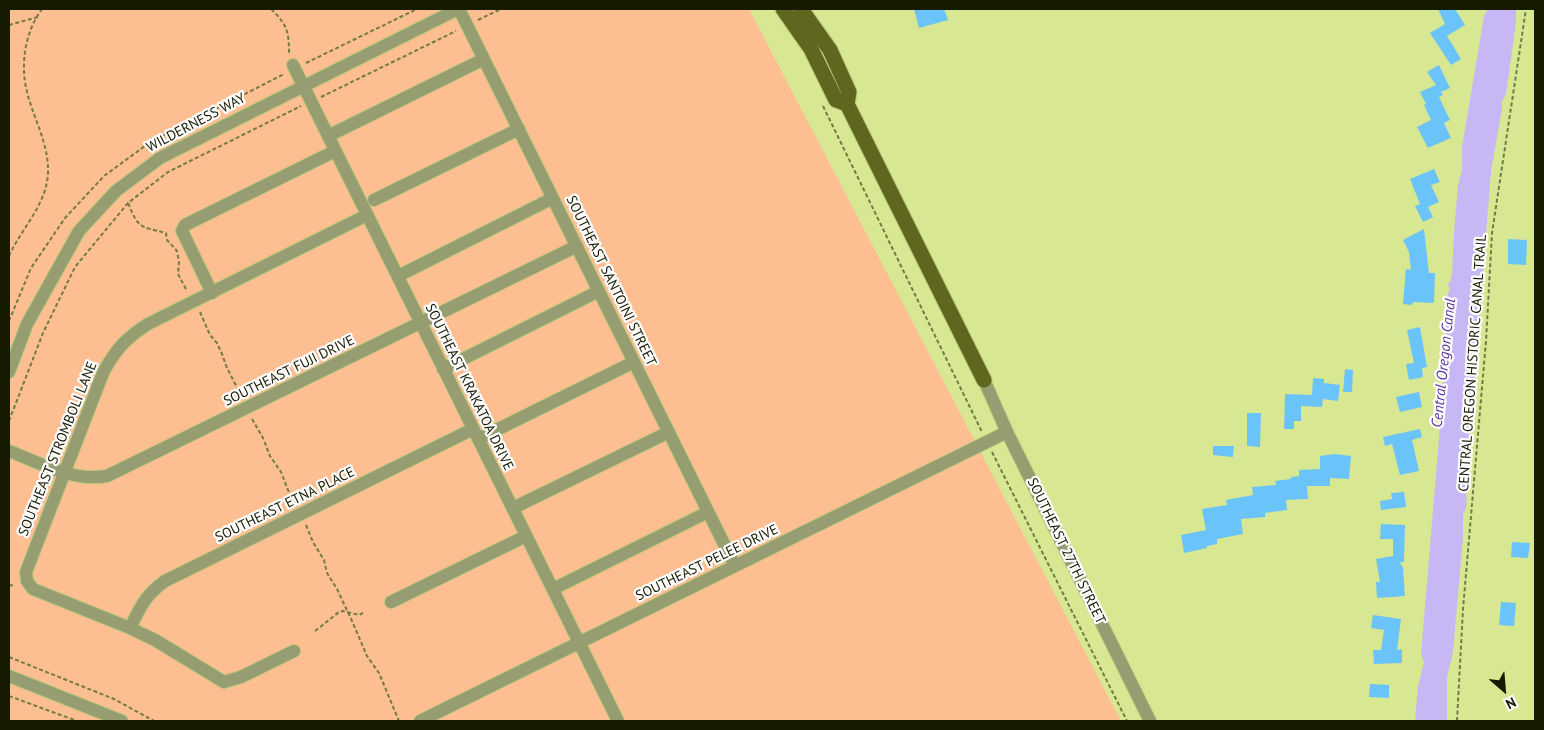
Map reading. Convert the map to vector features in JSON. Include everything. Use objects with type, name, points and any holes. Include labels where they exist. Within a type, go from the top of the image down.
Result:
[{"type":"main road","points":[[782,9],[811,49],[836,100],[847,104]]},
{"type":"main road","points":[[801,9],[830,50],[849,92],[847,104],[984,380]]},
{"type":"street","name":"SOUTHEAST SANTOINI STREET","points":[[459,9],[735,566]]},
{"type":"street","name":"WILDERNESS WAY","points":[[9,372],[27,324],[79,231],[116,191],[160,158],[459,9]]},
{"type":"street","points":[[328,136],[484,59]]},
{"type":"street","name":"SOUTHEAST KRAKATOA DRIVE","points":[[293,65],[618,721]]},
{"type":"street","points":[[374,200],[519,129]]},
{"type":"street","points":[[212,293],[182,231],[185,225],[335,150]]},
{"type":"street","points":[[398,276],[553,198]]},
{"type":"street","name":"SOUTHEAST STROMBOLI LANE","points":[[130,628],[41,594],[32,589],[27,581],[26,572],[103,373],[120,346],[148,324],[367,215]]},
{"type":"street","name":"SOUTHEAST FUJI DRIVE","points":[[9,451],[79,477],[93,479],[108,476],[577,246]]},
{"type":"street","points":[[443,368],[599,291]]},
{"type":"street","name":"SOUTHEAST ETNA PLACE","points":[[130,628],[144,600],[153,589],[165,581],[301,514],[634,362]]},
{"type":"street","name":"SOUTHEAST 27TH STREET","points":[[984,380],[1007,432],[1150,721]]},
{"type":"street","points":[[512,508],[669,432]]},
{"type":"street","name":"SOUTHEAST PELEE DRIVE","points":[[420,721],[1007,432]]},
{"type":"street","points":[[553,589],[708,512]]},
{"type":"street","points":[[391,602],[526,536]]},
{"type":"street","points":[[130,628],[178,653],[224,682],[241,677],[294,650]]},
{"type":"street","points":[[9,676],[122,721]]},
{"type":"path","points":[[9,256],[26,224],[35,212],[48,174],[43,135],[27,93],[24,72],[26,43],[42,9]]},
{"type":"path","points":[[271,9],[280,18],[289,34],[289,57],[293,65]]},
{"type":"path","points":[[9,421],[43,333],[75,267],[128,203],[168,172],[501,9]]},
{"type":"path","name":"CENTRAL OREGON HISTORIC CANAL TRAIL","points":[[1457,721],[1463,609],[1486,341],[1492,233],[1526,9]]},
{"type":"path","points":[[9,25],[38,17]]},
{"type":"path","points":[[820,98],[986,442],[1127,721]]},
{"type":"path","points":[[128,203],[135,220],[143,228],[166,233],[167,240],[175,248],[178,256],[178,274],[222,354],[270,456],[283,475],[288,490],[313,542],[324,560],[327,573],[339,593],[366,656],[379,674],[399,721]]},
{"type":"path","points":[[315,631],[339,612],[343,611],[359,615],[363,613]]},
{"type":"path","points":[[9,658],[114,699],[154,721]]},
{"type":"path","points":[[9,696],[77,721]]},
{"type":"shaded area","points":[[9,9],[749,9],[1121,721],[9,721]]},
{"type":"water","name":"Central Oregon Canal","points":[[1488,9],[1516,9],[1516,22],[1506,94],[1502,101],[1491,171],[1469,451],[1467,502],[1463,514],[1463,537],[1453,652],[1447,677],[1447,721],[1415,721],[1418,687],[1424,662],[1421,654],[1440,426],[1448,293],[1450,290],[1448,284],[1452,280],[1450,277],[1452,275],[1458,185],[1462,170],[1462,147],[1484,16]]},
{"type":"building","points":[[914,9],[944,9],[948,20],[919,28]]},
{"type":"building","points":[[1438,9],[1455,9],[1465,25],[1447,36],[1461,59],[1451,65],[1430,33],[1445,24]]},
{"type":"building","points":[[1439,65],[1450,88],[1441,92],[1443,95],[1439,97],[1450,120],[1444,123],[1451,138],[1428,148],[1417,127],[1431,120],[1420,92],[1436,85],[1427,72]]},
{"type":"building","points":[[1434,169],[1440,182],[1431,185],[1439,202],[1428,207],[1433,217],[1423,222],[1415,206],[1420,204],[1410,179]]},
{"type":"building","points":[[1424,229],[1429,273],[1435,273],[1434,303],[1413,302],[1412,305],[1403,304],[1406,269],[1411,270],[1409,252],[1403,240]]},
{"type":"building","points":[[1508,239],[1527,240],[1526,265],[1508,264]]},
{"type":"building","points":[[1420,327],[1427,367],[1422,368],[1423,377],[1409,380],[1406,364],[1414,363],[1407,330]]},
{"type":"building","points":[[1345,369],[1353,370],[1352,392],[1343,392]]},
{"type":"building","points":[[1313,378],[1324,379],[1324,383],[1340,385],[1338,401],[1323,399],[1322,407],[1301,406],[1301,421],[1294,421],[1294,429],[1284,429],[1285,394],[1312,395]]},
{"type":"building","points":[[1419,392],[1422,407],[1400,412],[1396,397]]},
{"type":"building","points":[[1247,413],[1261,413],[1260,447],[1247,446]]},
{"type":"building","points":[[1420,429],[1422,437],[1412,440],[1419,471],[1400,475],[1392,444],[1385,446],[1383,437]]},
{"type":"building","points":[[1213,446],[1234,446],[1233,457],[1213,455]]},
{"type":"building","points":[[1335,454],[1351,456],[1349,479],[1330,478],[1330,486],[1307,486],[1308,499],[1286,500],[1287,510],[1265,513],[1265,517],[1241,519],[1243,534],[1217,539],[1217,544],[1184,553],[1181,535],[1206,530],[1202,509],[1227,505],[1226,500],[1253,495],[1252,487],[1276,485],[1275,481],[1299,476],[1299,470],[1320,469],[1320,456]]},
{"type":"building","points":[[1404,492],[1406,507],[1381,510],[1380,501],[1392,499],[1391,493]]},
{"type":"building","points":[[1381,524],[1405,525],[1404,562],[1400,562],[1403,568],[1405,596],[1377,598],[1376,582],[1380,582],[1376,559],[1393,556],[1393,539],[1380,539]]},
{"type":"building","points":[[1512,542],[1530,543],[1528,558],[1511,557]]},
{"type":"building","points":[[1501,602],[1516,603],[1514,626],[1499,625]]},
{"type":"building","points":[[1373,615],[1401,619],[1397,650],[1402,649],[1402,663],[1374,664],[1373,650],[1381,650],[1384,630],[1371,628]]},
{"type":"building","points":[[1370,684],[1389,685],[1389,698],[1369,697]]}]
